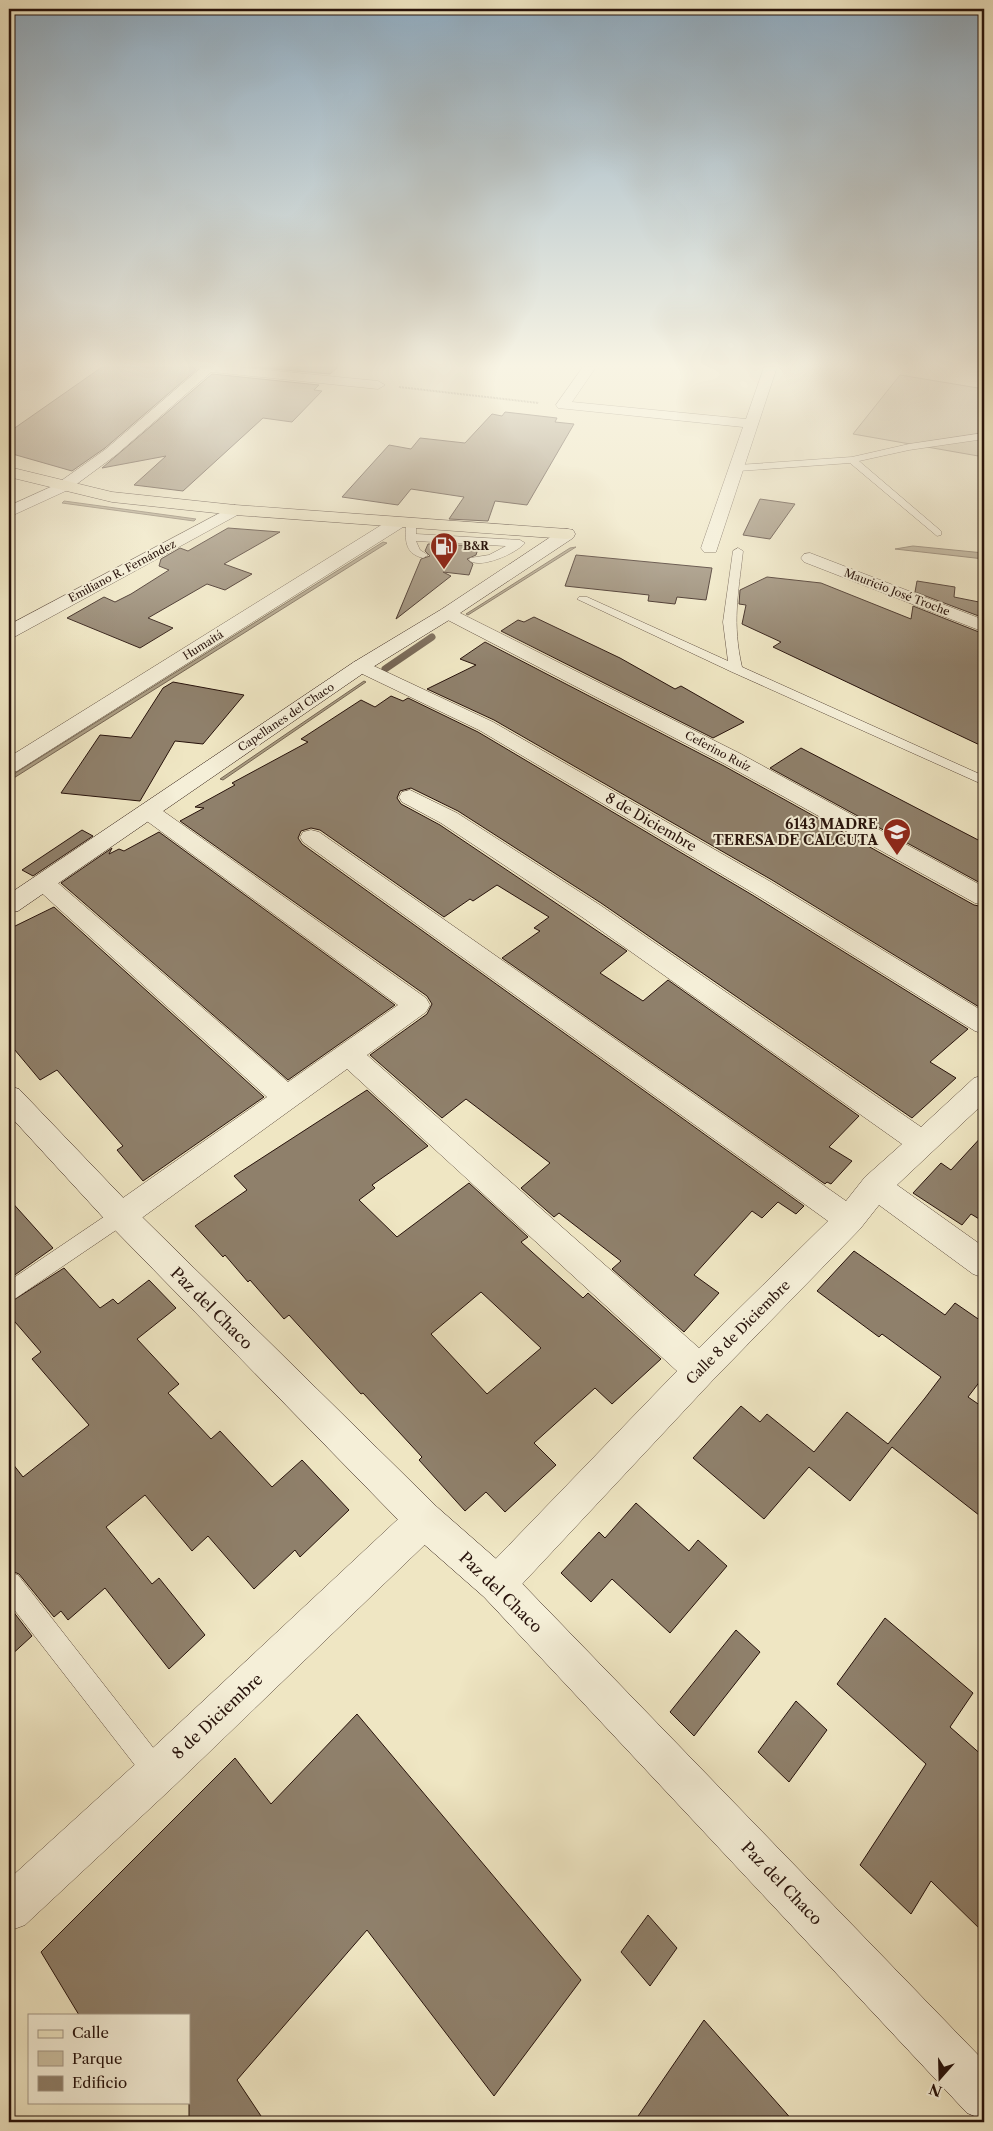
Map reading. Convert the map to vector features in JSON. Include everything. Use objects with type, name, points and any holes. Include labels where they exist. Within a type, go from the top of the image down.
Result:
[{"type":"main road","points":[[9,472],[112,497],[406,528],[567,534]]},
{"type":"street","points":[[9,512],[64,486],[91,466]]},
{"type":"street","points":[[710,548],[738,468]]},
{"type":"street","name":"Emiliano R. Fernández","points":[[9,632],[235,510]]},
{"type":"street","name":"Humaitá","points":[[9,766],[406,528]]},
{"type":"street","name":"Capellanes del Chaco","points":[[9,905],[361,666],[448,613],[567,534]]},
{"type":"street","name":"Mauricio José Troche","points":[[810,558],[984,626]]},
{"type":"street","name":"Ceferino Ruíz","points":[[448,613],[733,759],[984,897]]},
{"type":"street","name":"8 de Diciembre","points":[[361,666],[486,726],[763,888],[984,1024]]},
{"type":"street","points":[[410,797],[449,818],[590,911],[923,1143]]},
{"type":"street","points":[[121,1216],[417,1005],[148,811]]},
{"type":"street","points":[[311,836],[849,1220]]},
{"type":"street","points":[[43,882],[287,1098]]},
{"type":"street","points":[[348,1054],[700,1370]]},
{"type":"street","name":"Calle 8 de Diciembre","points":[[497,1584],[700,1370],[849,1220],[876,1186],[984,1086]]},
{"type":"street","name":"Paz del Chaco","points":[[9,1097],[121,1216],[424,1520],[497,1584],[984,2096]]},
{"type":"street","points":[[876,1186],[984,1264]]},
{"type":"street","name":"8 de Diciembre","points":[[9,1909],[157,1773],[424,1520]]},
{"type":"lane","points":[[738,468],[760,466]]},
{"type":"lane","points":[[860,466],[937,533]]},
{"type":"lane","points":[[423,555],[416,552],[410,543],[406,528],[519,544]]},
{"type":"lane","points":[[474,560],[492,558],[519,544],[534,532]]},
{"type":"lane","points":[[736,669],[730,641],[729,622],[738,551]]},
{"type":"lane","points":[[583,599],[984,781]]},
{"type":"lane","points":[[9,1292],[121,1216]]},
{"type":"lane","points":[[9,1584],[157,1773]]},
{"type":"shaded area","points":[[64,501],[196,519],[194,521],[62,503]]},
{"type":"shaded area","points":[[383,542],[387,543],[9,781],[9,777]]},
{"type":"shaded area","points":[[913,546],[984,553],[984,559],[895,549]]},
{"type":"shaded area","points":[[576,547],[468,615],[466,614],[570,548]]},
{"type":"shaded area","points":[[364,681],[366,682],[223,780],[220,779]]},
{"type":"building","points":[[56,466],[79,466],[72,471]]},
{"type":"building","points":[[154,466],[210,466],[183,491],[134,485]]},
{"type":"building","points":[[370,466],[549,466],[527,505],[495,501],[488,521],[449,519],[464,497],[411,489],[398,505],[342,497]]},
{"type":"building","points":[[760,499],[795,504],[770,539],[743,535]]},
{"type":"building","points":[[228,528],[280,532],[224,564],[252,574],[225,590],[207,584],[148,618],[173,628],[140,648],[67,618],[104,597],[115,602],[131,594],[169,570],[159,566],[161,559],[180,548],[188,551]]},
{"type":"building","name":"B&R","points":[[428,544],[479,546],[476,555],[467,559],[473,564],[469,575],[443,572],[451,576],[396,619],[421,559],[430,556],[425,551]]},
{"type":"building","points":[[576,555],[712,568],[706,600],[677,597],[675,604],[648,601],[649,595],[565,586]]},
{"type":"building","points":[[767,577],[821,583],[911,619],[913,606],[984,634],[984,747],[773,647],[781,642],[742,624],[746,605],[739,604],[740,590]]},
{"type":"building","points":[[917,581],[955,587],[954,597],[984,603],[984,618],[915,592]]},
{"type":"building","points":[[534,617],[620,658],[675,689],[681,686],[744,722],[713,738],[501,631],[518,620],[524,622]]},
{"type":"building","points":[[485,642],[724,766],[974,905],[984,907],[984,1010],[772,880],[494,720],[427,689],[476,665],[460,659]]},
{"type":"building","points":[[173,682],[244,695],[203,744],[175,741],[140,801],[61,793],[100,735],[131,738],[163,688]]},
{"type":"building","points":[[391,696],[403,701],[408,698],[478,732],[754,896],[968,1029],[930,1062],[956,1078],[912,1118],[601,903],[458,811],[411,788],[400,791],[397,798],[401,804],[440,825],[627,951],[600,973],[643,1001],[668,980],[859,1116],[829,1147],[852,1161],[831,1184],[827,1182],[825,1184],[502,958],[540,931],[534,928],[549,917],[497,885],[473,901],[470,899],[444,917],[320,830],[311,828],[301,831],[298,838],[302,844],[804,1206],[796,1214],[778,1202],[762,1218],[752,1211],[694,1275],[719,1293],[684,1332],[612,1269],[621,1261],[559,1213],[554,1217],[521,1188],[550,1163],[466,1099],[442,1118],[370,1055],[427,1014],[432,1004],[427,996],[180,821],[204,808],[195,807],[235,785],[232,783],[308,742],[301,739],[361,700],[375,707]]},
{"type":"building","points":[[801,748],[984,843],[984,885],[770,768]]},
{"type":"building","points":[[82,830],[93,836],[33,876],[22,870]]},
{"type":"building","points":[[159,832],[395,1005],[288,1080],[61,883],[112,848],[109,854],[119,849],[124,851]]},
{"type":"building","points":[[54,907],[264,1097],[143,1181],[117,1150],[123,1146],[57,1070],[40,1080],[9,1043],[9,929]]},
{"type":"building","points":[[367,1090],[428,1146],[372,1185],[375,1188],[359,1200],[397,1237],[469,1183],[528,1237],[521,1242],[583,1298],[588,1293],[661,1359],[612,1404],[595,1388],[534,1443],[556,1465],[505,1512],[486,1492],[465,1511],[419,1460],[422,1457],[363,1393],[361,1394],[289,1315],[284,1319],[250,1280],[248,1282],[225,1255],[223,1257],[195,1226],[247,1190],[234,1176]],"holes":[[[481,1292],[541,1348],[487,1394],[431,1334]]]},
{"type":"building","points":[[984,1134],[984,1222],[971,1214],[962,1225],[913,1193],[941,1163],[951,1170]]},
{"type":"building","points":[[9,1199],[53,1248],[9,1279]]},
{"type":"building","points":[[854,1251],[945,1315],[955,1303],[984,1323],[984,1376],[968,1397],[984,1408],[984,1519],[892,1447],[850,1501],[809,1467],[764,1519],[693,1458],[741,1406],[760,1422],[767,1414],[814,1452],[847,1412],[888,1444],[925,1398],[941,1377],[882,1334],[879,1337],[817,1291]]},
{"type":"building","points":[[64,1268],[100,1308],[113,1299],[118,1304],[149,1280],[176,1308],[137,1339],[179,1384],[168,1393],[211,1439],[220,1431],[272,1487],[302,1460],[349,1510],[300,1557],[295,1550],[254,1589],[208,1536],[192,1551],[145,1495],[106,1527],[152,1584],[159,1578],[205,1635],[169,1669],[105,1588],[68,1620],[61,1611],[54,1617],[19,1574],[9,1570],[9,1459],[23,1477],[89,1425],[32,1359],[41,1352],[9,1315],[9,1303]]},
{"type":"building","points":[[636,1503],[689,1551],[698,1540],[727,1566],[670,1633],[612,1579],[591,1602],[561,1573],[599,1532],[605,1538]]},
{"type":"building","points":[[9,1606],[32,1636],[9,1657]]},
{"type":"building","points":[[885,1618],[973,1693],[950,1727],[984,1757],[984,1933],[931,1881],[911,1914],[860,1865],[926,1764],[837,1684]]},
{"type":"building","points":[[736,1630],[760,1652],[694,1736],[670,1712]]},
{"type":"building","points":[[796,1701],[827,1730],[789,1782],[758,1752]]},
{"type":"building","points":[[357,1714],[581,1980],[494,2096],[367,1930],[237,2080],[265,2122],[189,2122],[190,2014],[78,2014],[41,1952],[235,1758],[271,1804]]},
{"type":"building","points":[[648,1915],[677,1948],[650,1986],[621,1952]]},
{"type":"building","points":[[704,2020],[794,2122],[634,2122]]},
{"type":"waterway","points":[[385,669],[432,637]]},
{"type":"place","name":"B&R","points":[[444,570]]},
{"type":"place","name":"6143 MADRE TERESA DE CALCUTA","points":[[897,856]]}]
